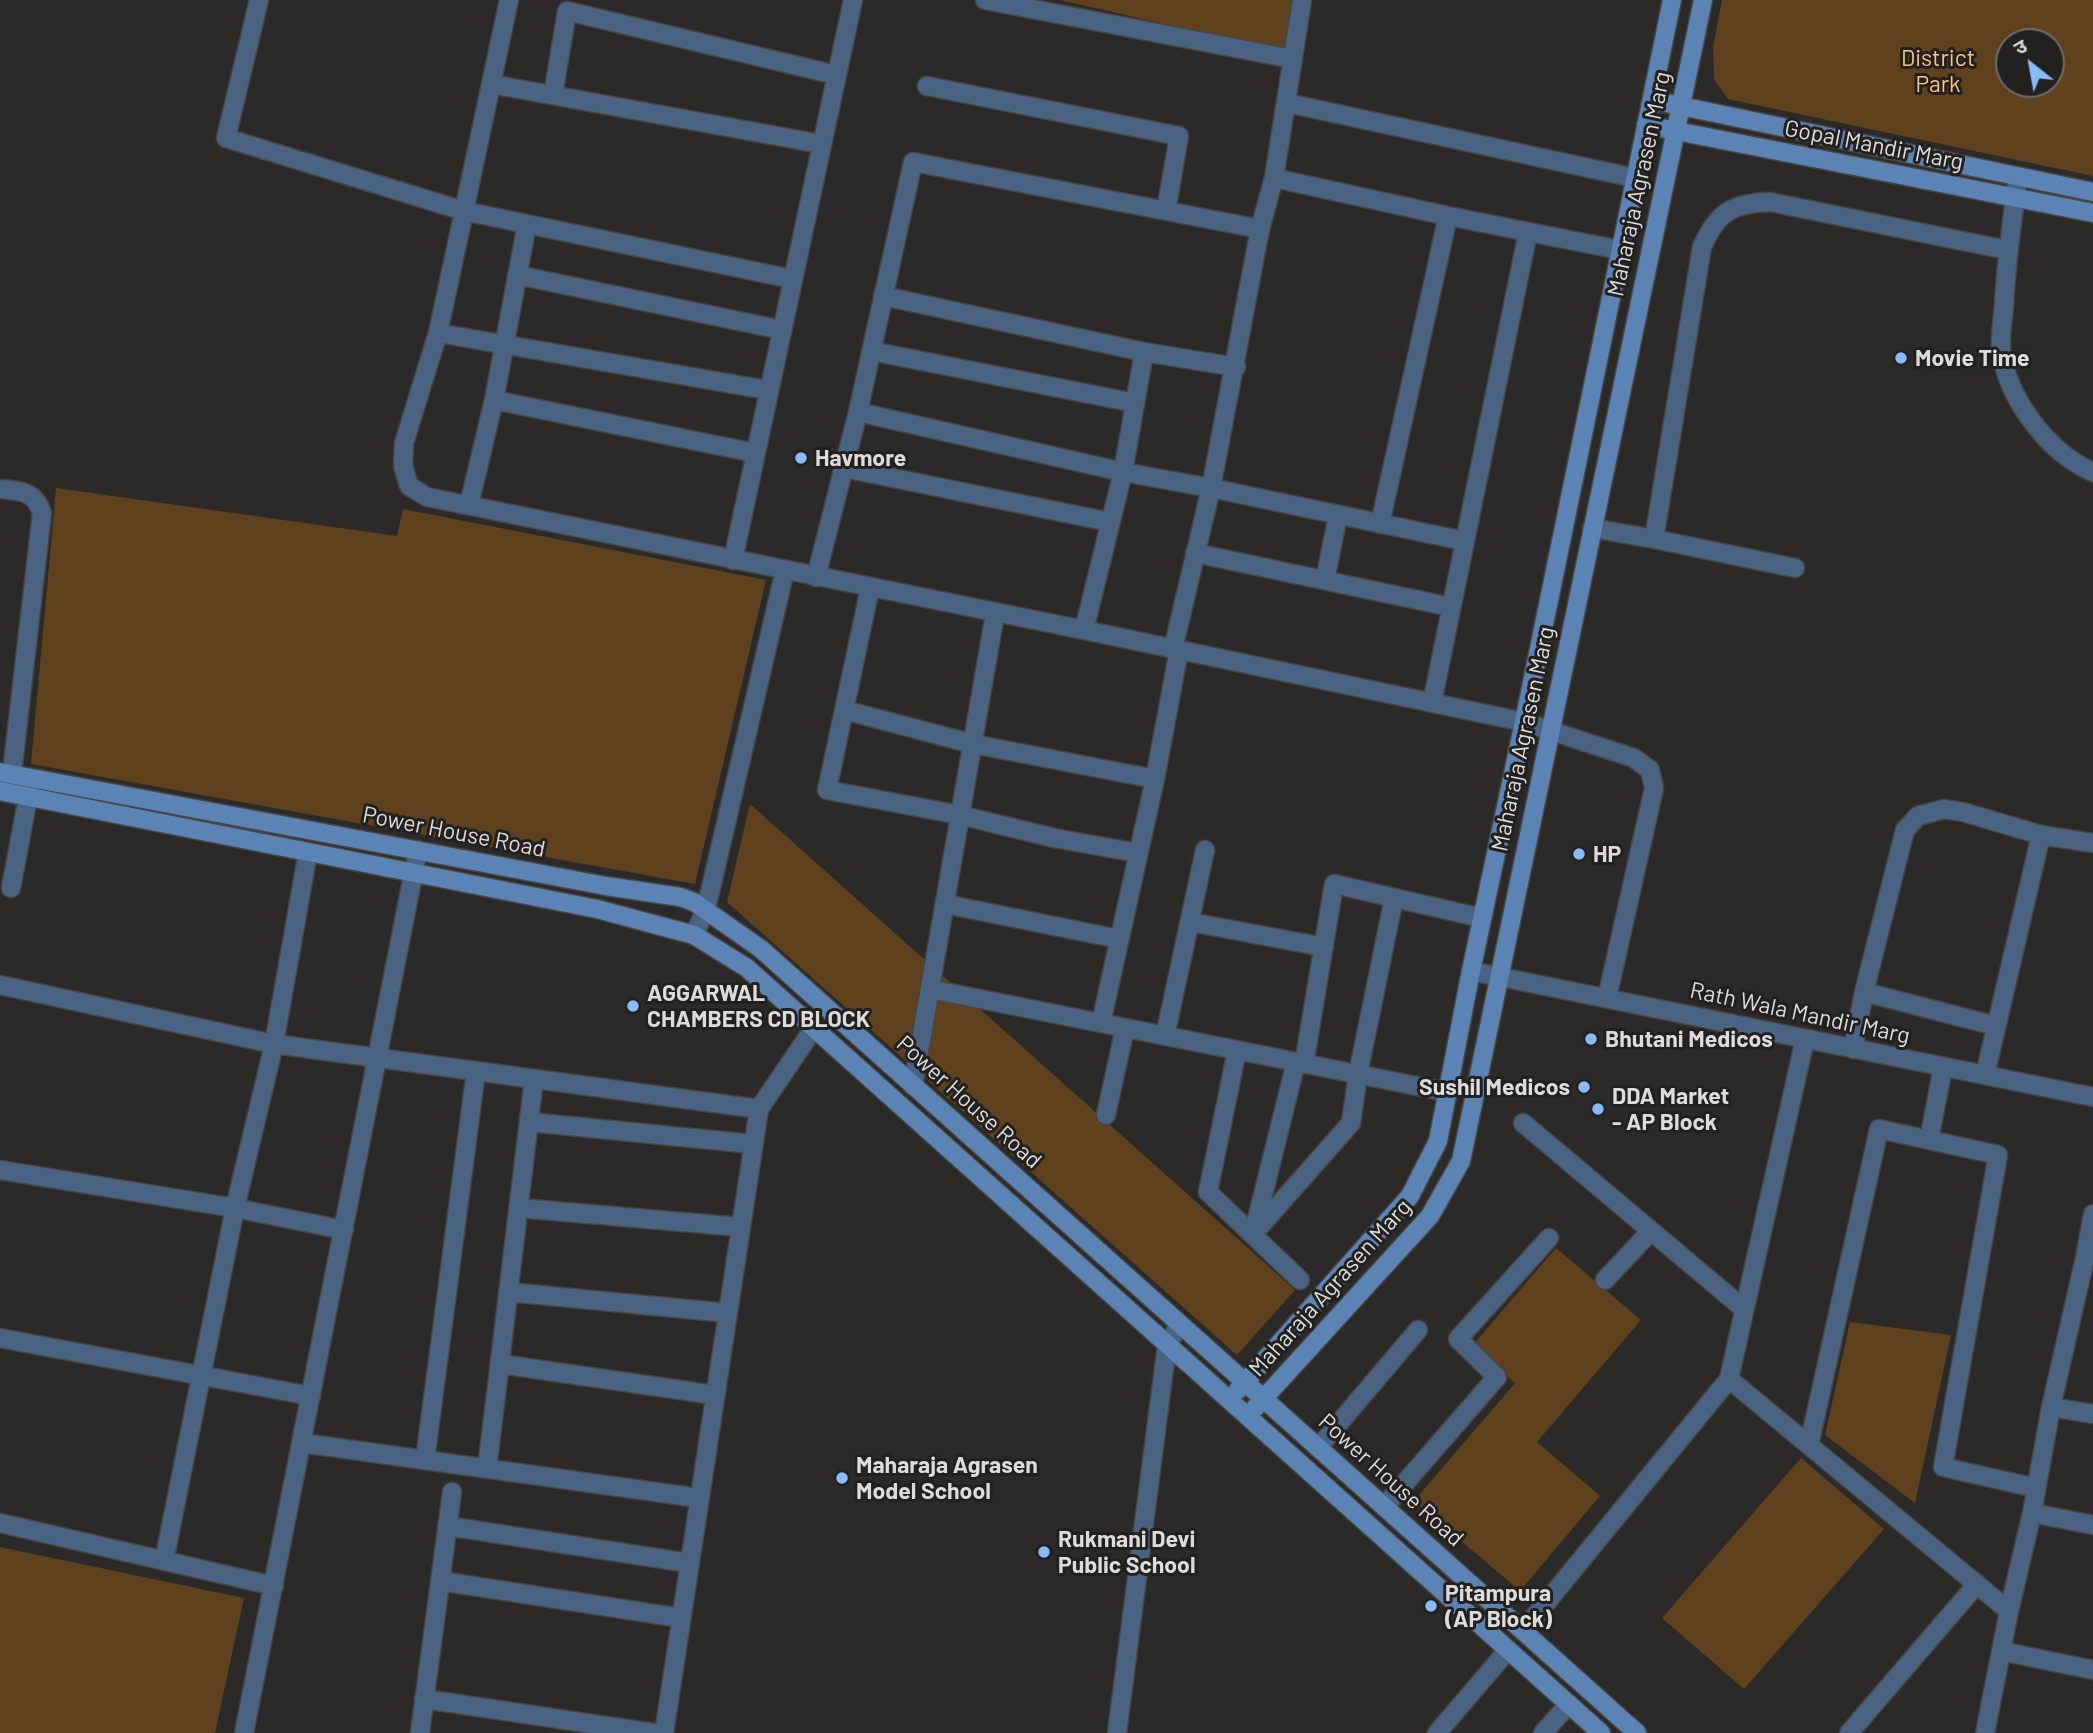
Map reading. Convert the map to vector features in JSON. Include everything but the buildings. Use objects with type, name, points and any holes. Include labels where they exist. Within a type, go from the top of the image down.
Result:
[{"type":"street","points":[[259,0],[226,138],[464,211],[792,279]]},
{"type":"street","points":[[509,0],[439,333],[404,443],[403,466],[409,486],[427,497],[1524,722],[1634,758],[1650,770],[1654,788],[1607,999]]},
{"type":"street","points":[[733,560],[853,0]]},
{"type":"street","points":[[985,0],[1293,59]]},
{"type":"street","points":[[1101,1023],[1154,779],[1176,649],[1236,367],[1260,229],[1274,178],[1302,0]]},
{"type":"street","name":"Maharaja Agrasen Marg","points":[[1229,1400],[1410,1196],[1438,1141],[1672,0]]},
{"type":"street","name":"Maharaja Agrasen Marg","points":[[1247,1417],[1430,1216],[1461,1161],[1703,0]]},
{"type":"street","points":[[553,95],[567,11],[836,75]]},
{"type":"street","points":[[491,84],[821,144]]},
{"type":"street","points":[[927,86],[1179,136],[1166,211]]},
{"type":"street","name":"Gopal Mandir Marg","points":[[1652,100],[2093,192]]},
{"type":"street","points":[[1287,103],[1635,178]]},
{"type":"street","name":"Gopal Mandir Marg","points":[[1646,125],[2093,213]]},
{"type":"street","points":[[816,577],[858,412],[913,162],[1260,229]]},
{"type":"street","points":[[2018,177],[2007,250],[2001,347],[2007,373],[2017,397],[2045,440],[2081,467],[2093,472]]},
{"type":"street","points":[[1274,178],[1620,250]]},
{"type":"street","points":[[1654,540],[1702,247],[1710,228],[1725,212],[1748,202],[1770,202],[2007,250]]},
{"type":"street","points":[[1380,524],[1448,216]]},
{"type":"street","points":[[469,505],[494,400],[527,224]]},
{"type":"street","points":[[1432,703],[1528,232]]},
{"type":"street","points":[[517,275],[782,330]]},
{"type":"street","points":[[883,296],[1144,352],[1236,367]]},
{"type":"street","points":[[439,333],[768,390]]},
{"type":"street","points":[[871,351],[1135,403]]},
{"type":"street","points":[[1084,630],[1123,472],[1144,352]]},
{"type":"street","points":[[494,400],[755,453]]},
{"type":"street","points":[[858,412],[1123,472],[1464,541]]},
{"type":"street","points":[[844,468],[1111,522]]},
{"type":"street","points":[[0,489],[27,493],[38,500],[42,513],[5,792]]},
{"type":"street","points":[[1325,580],[1338,515]]},
{"type":"street","points":[[1592,528],[1796,568]]},
{"type":"street","points":[[1195,553],[1451,607]]},
{"type":"street","points":[[694,935],[706,909],[785,570]]},
{"type":"street","points":[[870,588],[827,790],[1138,853]]},
{"type":"street","points":[[914,1086],[995,614]]},
{"type":"street","points":[[844,710],[973,744],[1154,779]]},
{"type":"street","name":"Power House Road","points":[[7,773],[606,886],[666,894],[680,897],[706,909],[761,949],[1637,1733]]},
{"type":"street","points":[[11,888],[32,777]]},
{"type":"street","name":"Power House Road","points":[[5,792],[597,909],[694,935],[747,968],[1601,1733]]},
{"type":"street","points":[[1853,1049],[1864,992],[1905,830],[1918,816],[1944,809],[2041,835],[2093,843]]},
{"type":"street","points":[[1985,1075],[2041,835]]},
{"type":"street","points":[[244,1733],[418,850]]},
{"type":"street","points":[[1165,1036],[1205,850]]},
{"type":"street","points":[[164,1561],[235,1208],[274,1044],[308,852]]},
{"type":"street","points":[[1253,1234],[1300,1063],[1334,884],[1482,918]]},
{"type":"street","points":[[655,924],[666,894]]},
{"type":"street","points":[[1253,1234],[1351,1123],[1358,1074],[1394,898]]},
{"type":"street","points":[[945,904],[1119,939]]},
{"type":"street","points":[[1190,922],[1324,947]]},
{"type":"street","name":"Rath Wala Mandir Marg","points":[[1471,971],[2093,1097]]},
{"type":"street","points":[[0,985],[274,1044],[759,1109]]},
{"type":"street","points":[[930,989],[1447,1092]]},
{"type":"street","points":[[1864,992],[1996,1026]]},
{"type":"street","points":[[664,1733],[759,1109],[814,1028]]},
{"type":"street","points":[[1106,1115],[1125,1028]]},
{"type":"street","points":[[1523,1631],[1729,1379],[1805,1039]]},
{"type":"street","points":[[1237,1050],[1208,1192],[1300,1280]]},
{"type":"street","points":[[1929,1140],[1942,1067]]},
{"type":"street","points":[[425,1460],[476,1071]]},
{"type":"street","points":[[487,1469],[534,1079]]},
{"type":"street","points":[[529,1122],[753,1144]]},
{"type":"street","points":[[1523,1123],[1744,1309]]},
{"type":"street","points":[[1809,1445],[1879,1129],[1998,1155],[1943,1467],[2036,1488]]},
{"type":"street","points":[[0,1170],[235,1208],[344,1230]]},
{"type":"street","points":[[519,1208],[741,1227]]},
{"type":"street","points":[[1985,1733],[2032,1513],[2051,1407],[2089,1259],[2093,1214]]},
{"type":"street","points":[[1605,1280],[1651,1231]]},
{"type":"street","points":[[1384,1507],[1497,1377],[1458,1339],[1549,1238]]},
{"type":"street","points":[[508,1292],[727,1313]]},
{"type":"street","points":[[1116,1733],[1167,1345],[1180,1324]]},
{"type":"street","points":[[1318,1448],[1418,1330]]},
{"type":"street","points":[[0,1338],[311,1396]]},
{"type":"street","points":[[500,1364],[715,1395]]},
{"type":"street","points":[[1729,1379],[2009,1611]]},
{"type":"street","points":[[2051,1407],[2093,1414]]},
{"type":"street","points":[[302,1443],[699,1498]]},
{"type":"street","points":[[420,1733],[452,1492]]},
{"type":"street","points":[[2032,1513],[2093,1525]]},
{"type":"street","points":[[0,1523],[274,1586]]},
{"type":"street","points":[[447,1527],[689,1563]]},
{"type":"street","points":[[440,1581],[681,1618]]},
{"type":"street","points":[[1849,1733],[1977,1584]]},
{"type":"street","points":[[1437,1733],[1508,1650]]},
{"type":"street","points":[[2001,1651],[2093,1670]]},
{"type":"street","points":[[424,1699],[653,1733]]},
{"type":"street","points":[[1544,1733],[1569,1704]]},
{"type":"green space","points":[[1060,0],[1300,0],[1291,53]]},
{"type":"green space","name":"District Park","points":[[1722,0],[2093,0],[2093,176],[1728,99],[1714,79],[1713,47]]},
{"type":"green space","points":[[56,488],[397,536],[403,509],[766,580],[695,884],[31,764]]},
{"type":"green space","points":[[750,804],[1295,1290],[1237,1355],[727,902]]},
{"type":"green space","points":[[1556,1248],[1641,1320],[1537,1442],[1600,1496],[1520,1591],[1414,1501],[1515,1383],[1472,1346]]},
{"type":"green space","points":[[1850,1322],[1951,1335],[1915,1503],[1825,1435]]},
{"type":"green space","points":[[1801,1458],[1884,1529],[1744,1689],[1662,1618]]},
{"type":"green space","points":[[0,1547],[244,1598],[215,1733],[0,1733]]},
{"type":"place","name":"Movie Time","points":[[1901,358]]},
{"type":"place","name":"Havmore","points":[[801,458]]},
{"type":"place","name":"HP","points":[[1579,854]]},
{"type":"place","name":"AGGARWAL CHAMBERS CD BLOCK","points":[[633,1006]]},
{"type":"place","name":"Bhutani Medicos","points":[[1591,1039]]},
{"type":"place","name":"Sushil Medicos","points":[[1584,1087]]},
{"type":"place","name":"DDA Market - AP Block","points":[[1598,1109]]},
{"type":"place","name":"Maharaja Agrasen Model School","points":[[842,1478]]},
{"type":"place","name":"Rukmani Devi Public School","points":[[1044,1552]]},
{"type":"place","name":"Pitampura (AP Block)","points":[[1431,1606]]}]
